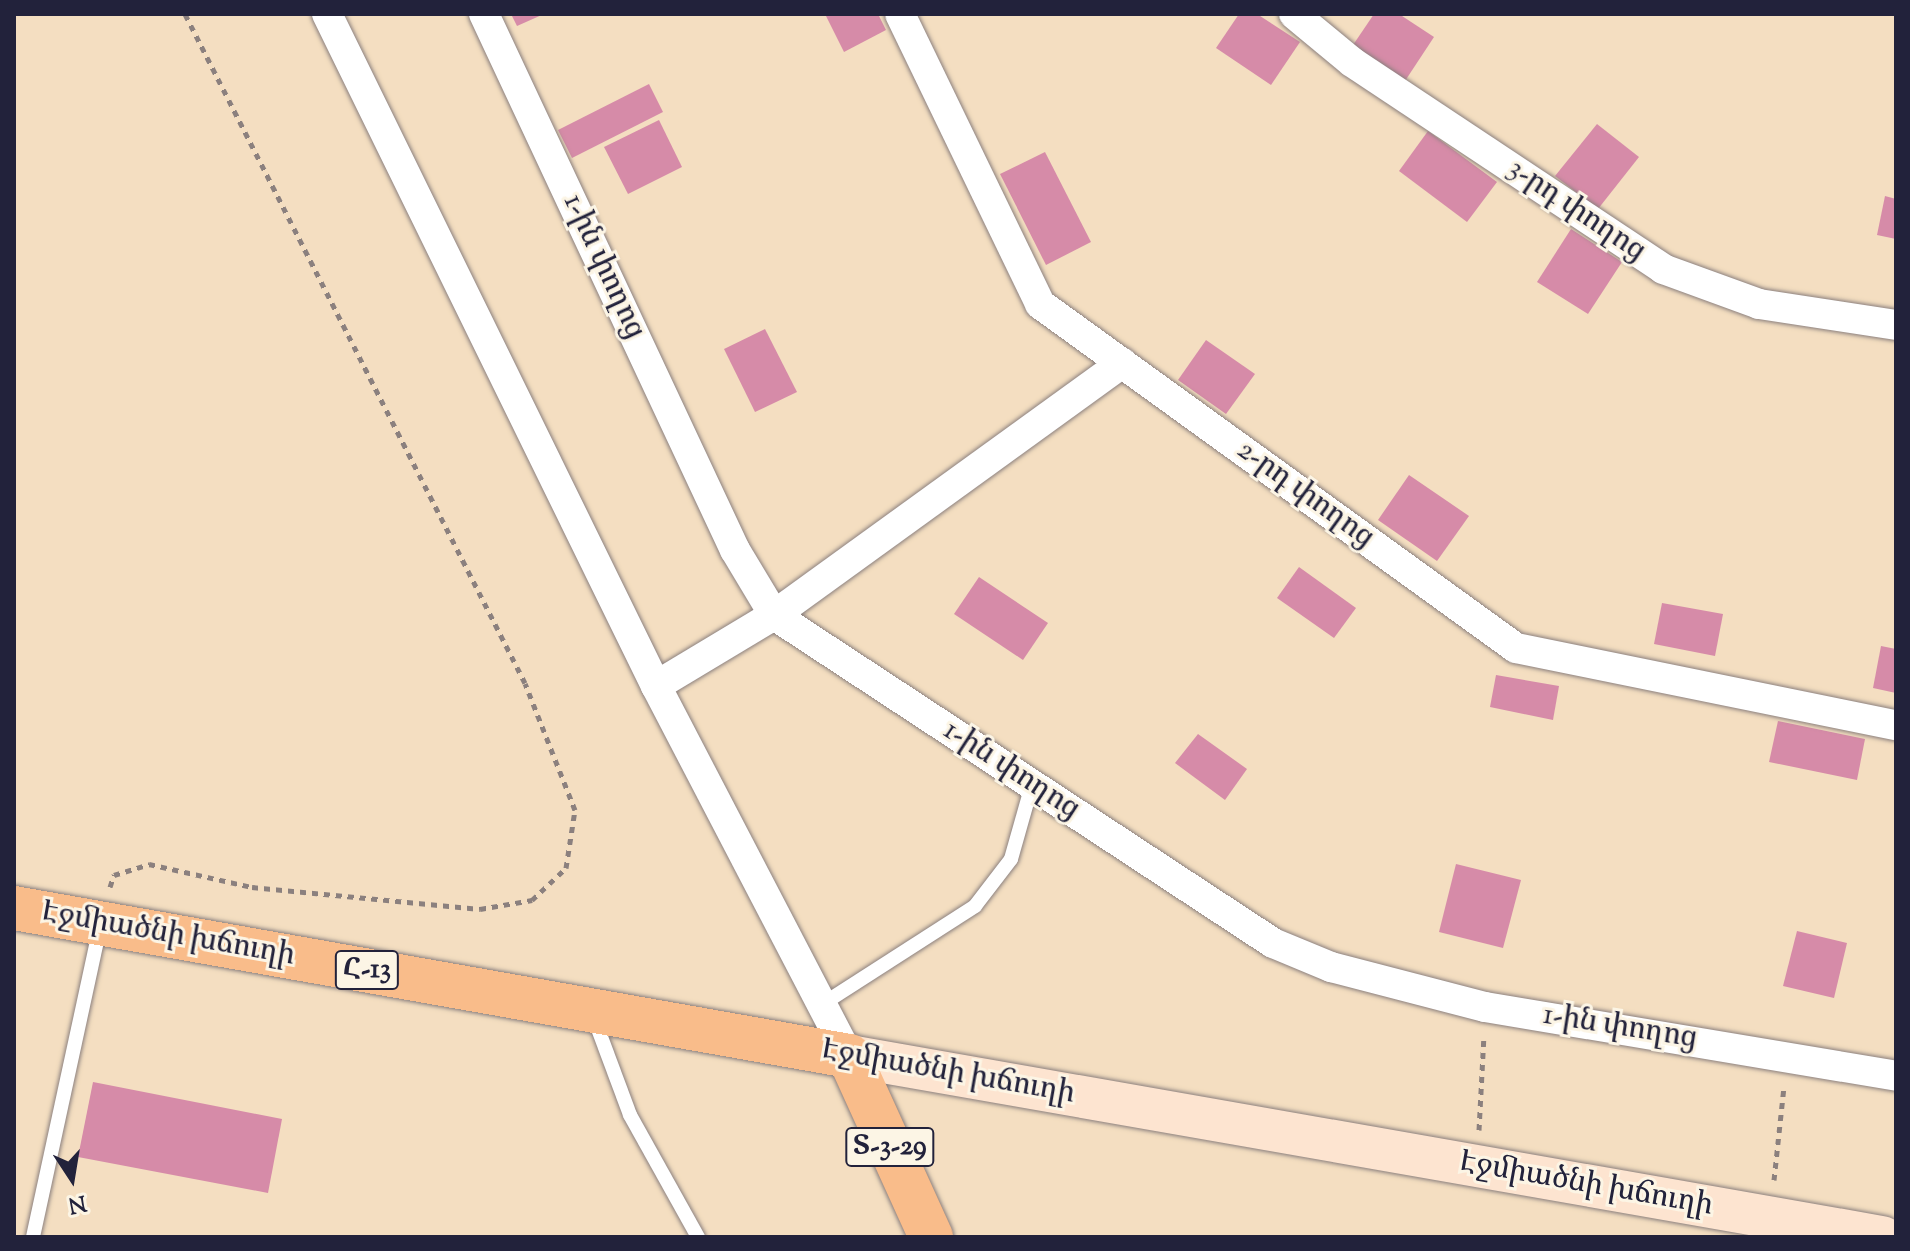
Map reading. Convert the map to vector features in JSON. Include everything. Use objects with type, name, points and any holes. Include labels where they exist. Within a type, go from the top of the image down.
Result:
[{"type":"main road","name":"Էջմիածնի խճուղի","points":[[14,908],[1882,1237]]},
{"type":"main road","name":"Տ-3-29","points":[[849,1056],[931,1237]]},
{"type":"street","points":[[327,14],[656,686],[849,1056]]},
{"type":"street","name":"1-ին փողոց","points":[[484,14],[735,550],[774,615],[1273,943],[1331,967],[1485,1007],[1787,1054],[1896,1076]]},
{"type":"street","name":"2-րդ փողոց","points":[[900,14],[1040,304],[1516,648],[1896,725]]},
{"type":"street","name":"3-րդ փողոց","points":[[1294,14],[1352,62],[1663,269],[1759,304],[1896,325]]},
{"type":"street","points":[[656,686],[774,615],[1122,363]]},
{"type":"lane","points":[[821,1005],[975,906],[1011,859],[1032,785]]},
{"type":"lane","points":[[33,1237],[101,923]]},
{"type":"lane","points":[[591,1010],[630,1115],[698,1237]]},
{"type":"path","points":[[101,923],[114,875],[149,864],[252,887],[465,907],[532,900],[566,868],[575,810],[525,683],[185,14]]},
{"type":"path","points":[[1478,1165],[1485,1007]]},
{"type":"path","points":[[1771,1218],[1787,1054]]},
{"type":"building","points":[[511,14],[544,14],[517,26]]},
{"type":"building","points":[[825,14],[878,14],[886,30],[844,52]]},
{"type":"building","points":[[1239,14],[1257,14],[1300,42],[1271,85],[1216,48]]},
{"type":"building","points":[[1374,14],[1399,14],[1434,37],[1405,81],[1353,45]]},
{"type":"building","points":[[649,84],[663,112],[572,158],[558,130]]},
{"type":"building","points":[[659,120],[682,167],[628,194],[604,147]]},
{"type":"building","points":[[1597,124],[1639,157],[1598,209],[1555,176]]},
{"type":"building","points":[[1428,131],[1497,182],[1467,222],[1399,171]]},
{"type":"building","points":[[1045,152],[1091,242],[1046,265],[1000,174]]},
{"type":"building","points":[[1885,196],[1896,199],[1896,239],[1877,235]]},
{"type":"building","points":[[1571,229],[1622,262],[1588,314],[1537,282]]},
{"type":"building","points":[[765,329],[797,392],[755,412],[724,349]]},
{"type":"building","points":[[1206,340],[1255,374],[1226,414],[1178,380]]},
{"type":"building","points":[[1409,475],[1469,516],[1437,561],[1378,520]]},
{"type":"building","points":[[1299,567],[1356,608],[1334,638],[1277,598]]},
{"type":"building","points":[[979,577],[1048,623],[1023,660],[954,614]]},
{"type":"building","points":[[1662,603],[1723,614],[1715,656],[1654,644]]},
{"type":"building","points":[[1881,646],[1896,649],[1896,693],[1873,688]]},
{"type":"building","points":[[1496,675],[1559,686],[1553,720],[1490,707]]},
{"type":"building","points":[[1778,721],[1865,739],[1857,780],[1769,762]]},
{"type":"building","points":[[1198,734],[1247,769],[1225,800],[1175,763]]},
{"type":"building","points":[[1456,864],[1521,880],[1503,948],[1439,932]]},
{"type":"building","points":[[1797,931],[1847,943],[1834,998],[1783,986]]},
{"type":"building","points":[[93,1082],[282,1119],[268,1193],[78,1157]]}]
